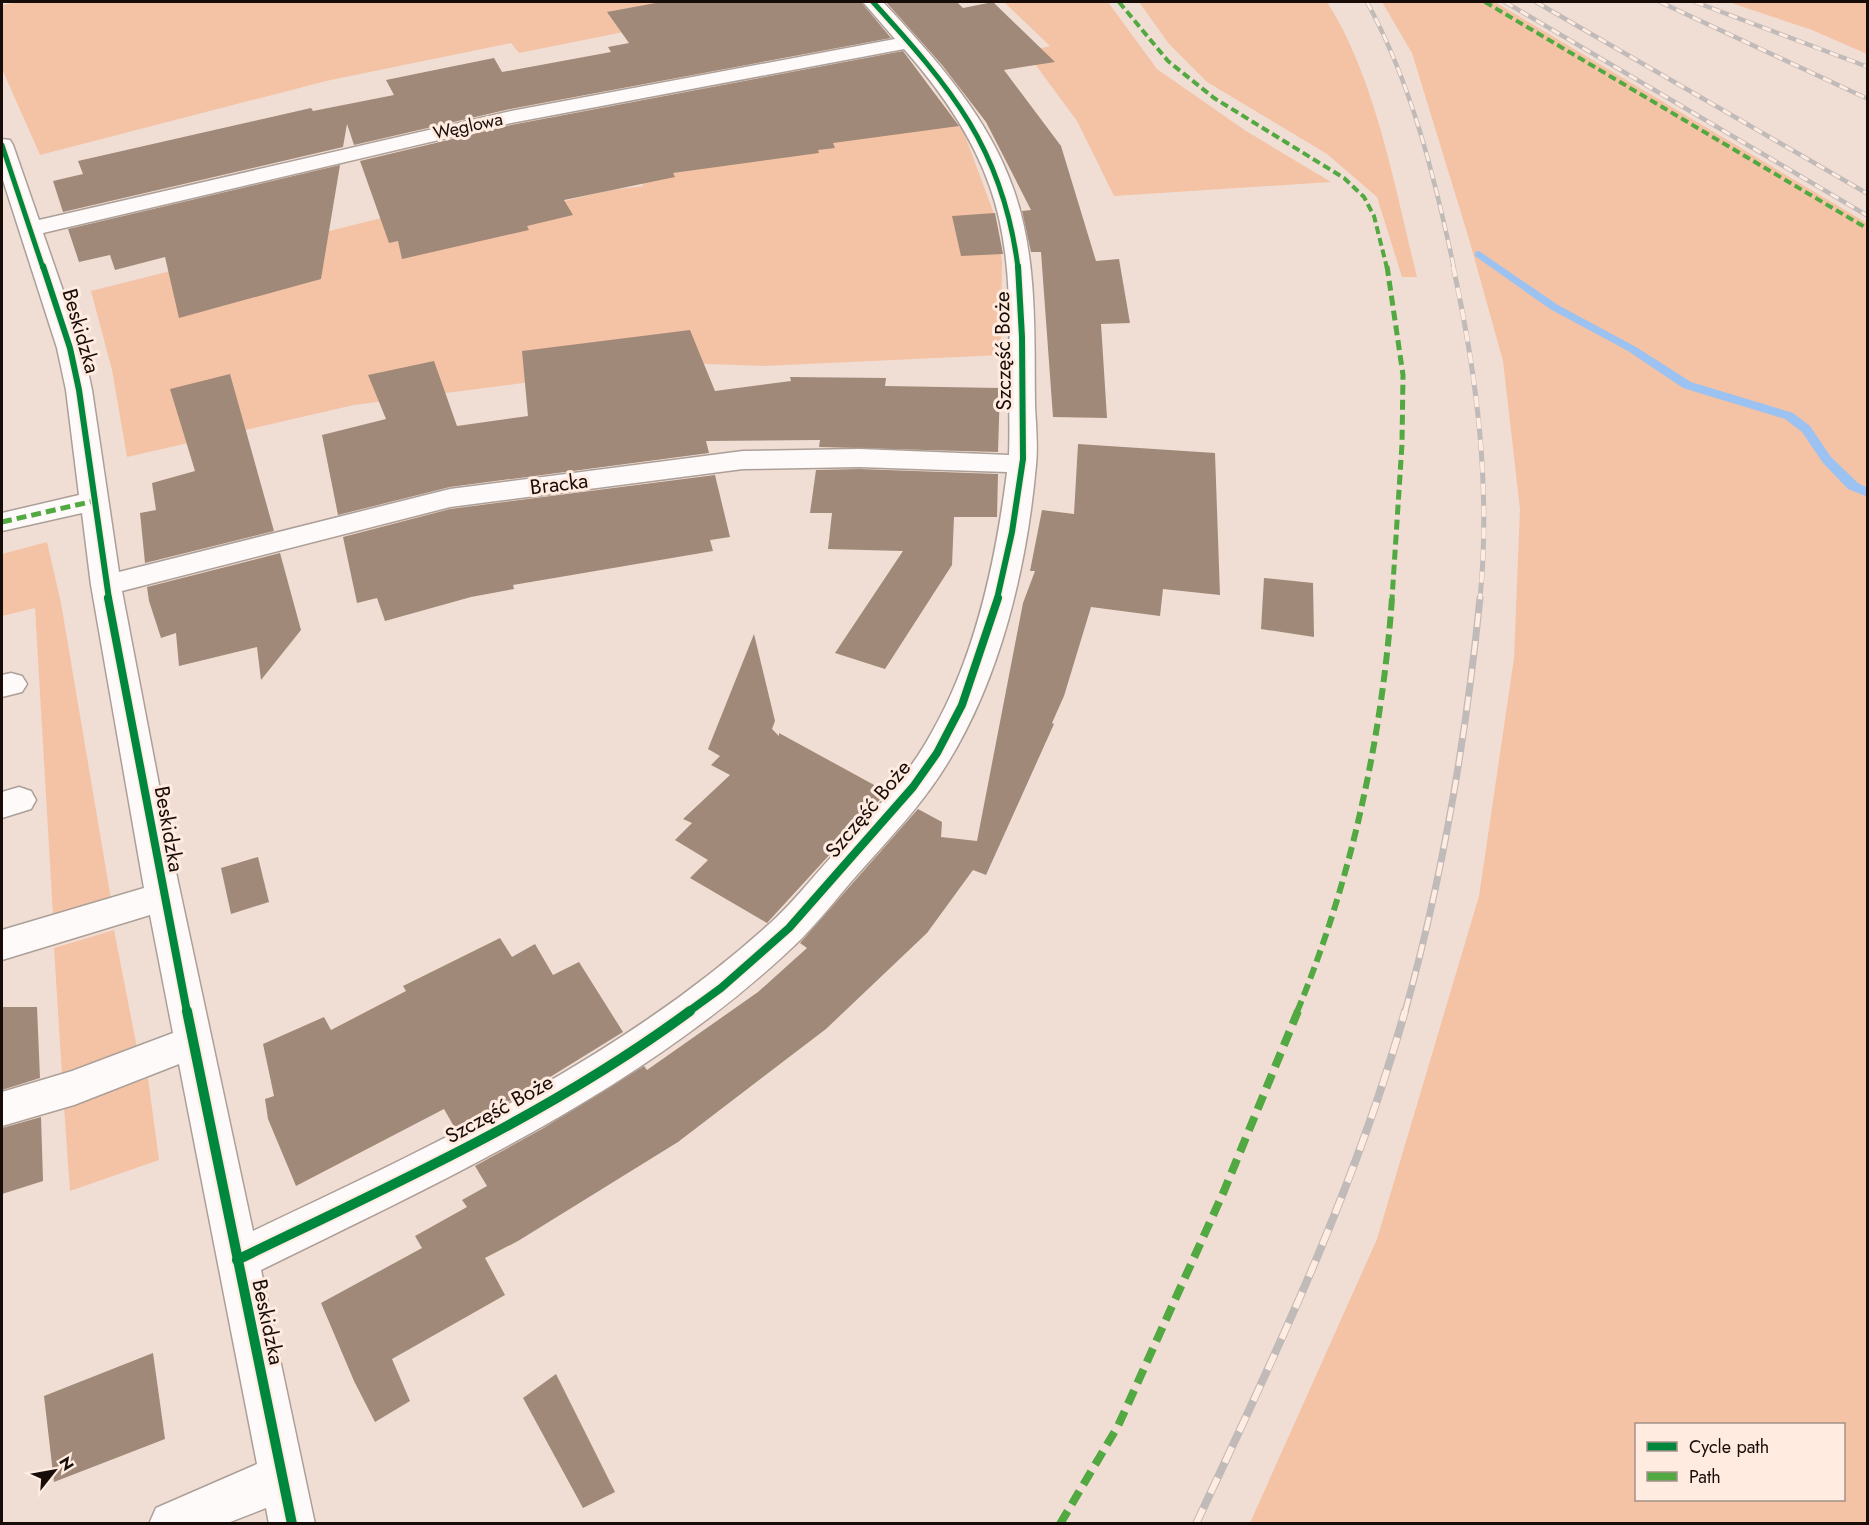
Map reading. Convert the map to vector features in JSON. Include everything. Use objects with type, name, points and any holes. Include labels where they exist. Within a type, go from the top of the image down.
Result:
[{"type":"street","name":"Szczęść Boże","points":[[237,1260],[489,1137],[594,1076],[688,1012],[781,935],[914,789],[948,734],[978,667],[1010,543],[1022,464],[1022,325],[1019,271],[1011,218],[997,175],[977,133],[943,81],[873,2]]},
{"type":"street","name":"Węglowa","points":[[32,229],[500,119],[909,42]]},
{"type":"street","name":"Beskidzka","points":[[2,144],[70,348],[79,390],[106,585],[163,896],[292,1524]]},
{"type":"street","name":"Bracka","points":[[106,585],[450,498],[743,460],[859,458],[1022,464]]},
{"type":"street","points":[[2,522],[94,501]]},
{"type":"street","points":[[2,945],[163,896]]},
{"type":"street","points":[[2,1109],[74,1088],[193,1042]]},
{"type":"street","points":[[172,1524],[237,1494],[283,1479]]},
{"type":"shaded area","points":[[19,2],[773,2],[519,53],[511,43],[326,81],[40,155],[2,69],[2,5]]},
{"type":"shaded area","points":[[1004,2],[1108,2],[1157,69],[1246,131],[1331,182],[1114,196],[1077,121],[1026,52],[1050,46]]},
{"type":"shaded area","points":[[1139,2],[1327,2],[1359,65],[1371,99],[1392,171],[1417,277],[1402,277],[1377,197],[1327,154],[1207,82],[1169,44]]},
{"type":"shaded area","points":[[1382,2],[1495,2],[1867,223],[1867,1523],[1250,1523],[1377,1239],[1479,896],[1514,658],[1520,509],[1503,361],[1469,239],[1412,53]]},
{"type":"shaded area","points":[[1728,2],[1867,2],[1867,54],[1812,30]]},
{"type":"shaded area","points":[[940,100],[964,133],[996,219],[1002,262],[1001,355],[764,366],[678,363],[354,405],[127,457],[112,370],[91,291],[409,211],[425,234],[611,190],[643,186],[638,172],[774,135]]},
{"type":"shaded area","points":[[47,542],[61,603],[111,899],[53,915],[35,608],[2,616],[2,554]]},
{"type":"shaded area","points":[[114,930],[137,1048],[62,1075],[54,948]]},
{"type":"shaded area","points":[[148,1078],[159,1160],[70,1191],[64,1107]]},
{"type":"building","points":[[661,2],[861,2],[891,38],[510,109],[354,145],[347,124],[343,147],[63,212],[53,181],[83,174],[78,161],[311,108],[313,111],[394,95],[386,80],[494,58],[502,72],[611,52],[608,47],[629,43],[607,12]]},
{"type":"building","points":[[886,2],[957,2],[963,8],[993,2],[1055,62],[1004,70],[1061,146],[1096,261],[1119,259],[1130,323],[1101,324],[1107,418],[1053,417],[1041,252],[1031,252],[1022,211],[1031,210],[986,122],[942,65]]},
{"type":"building","points":[[903,51],[959,126],[833,143],[835,148],[818,150],[819,153],[673,173],[675,177],[564,200],[573,215],[527,226],[529,230],[402,259],[398,241],[389,243],[360,161],[511,125]]},
{"type":"building","points":[[340,165],[321,279],[179,318],[165,257],[115,270],[110,255],[79,262],[68,229]]},
{"type":"building","points":[[995,213],[1003,254],[961,256],[952,216]]},
{"type":"building","points":[[690,330],[715,391],[791,381],[790,377],[886,378],[885,386],[1000,388],[998,452],[819,447],[820,440],[706,441],[709,453],[450,487],[338,515],[322,435],[386,419],[368,375],[434,361],[457,426],[528,416],[522,351]]},
{"type":"building","points":[[230,374],[274,531],[145,563],[140,513],[156,510],[152,483],[195,471],[170,389]]},
{"type":"building","points":[[1078,444],[1215,453],[1220,595],[1163,589],[1160,616],[1091,607],[1064,696],[1052,723],[1054,724],[986,875],[973,870],[927,933],[826,1029],[678,1142],[518,1241],[485,1258],[505,1295],[392,1359],[410,1401],[375,1422],[354,1381],[321,1303],[422,1248],[415,1236],[467,1207],[462,1200],[487,1186],[475,1166],[542,1129],[644,1066],[647,1070],[758,992],[807,948],[800,943],[918,809],[942,822],[941,837],[977,841],[1023,603],[1035,571],[1030,571],[1042,510],[1074,514]]},
{"type":"building","points":[[859,469],[998,474],[997,517],[954,517],[952,565],[885,669],[835,653],[903,551],[828,549],[832,513],[810,513],[816,470]]},
{"type":"building","points":[[715,475],[730,537],[710,540],[713,551],[513,585],[514,589],[471,597],[385,621],[377,598],[357,603],[343,537],[450,509]]},
{"type":"building","points":[[280,553],[301,630],[261,680],[257,647],[179,666],[176,633],[161,638],[147,587]]},
{"type":"building","points":[[1264,578],[1313,583],[1314,637],[1261,629]]},
{"type":"building","points":[[754,634],[775,721],[772,729],[779,736],[779,733],[887,792],[767,923],[690,878],[708,860],[675,840],[692,823],[683,819],[730,775],[711,765],[720,756],[708,749]]},
{"type":"building","points":[[258,857],[269,902],[231,914],[221,868]]},
{"type":"building","points":[[500,938],[512,957],[535,944],[553,975],[579,962],[623,1032],[521,1095],[456,1130],[444,1109],[296,1186],[268,1119],[265,1099],[274,1096],[263,1044],[324,1017],[331,1030],[406,991],[403,986]]},
{"type":"building","points":[[2,1007],[37,1007],[40,1078],[2,1090]]},
{"type":"building","points":[[41,1117],[43,1181],[2,1194],[2,1128]]},
{"type":"building","points":[[153,1353],[165,1439],[54,1482],[44,1396]]},
{"type":"building","points":[[556,1374],[615,1492],[583,1508],[523,1398]]},
{"type":"waterway","points":[[1479,254],[1554,307],[1632,349],[1687,385],[1789,416],[1806,429],[1827,460],[1853,486],[1868,493]]},
{"type":"railway","points":[[1367,2],[1397,66],[1420,131],[1454,268]]},
{"type":"railway","points":[[1505,2],[1868,216]]},
{"type":"railway","points":[[1536,2],[1868,194]]},
{"type":"railway","points":[[1660,2],[1868,99]]},
{"type":"railway","points":[[1695,2],[1868,67]]},
{"type":"railway","points":[[1453,266],[1469,349],[1480,432],[1484,515],[1480,599]]},
{"type":"railway","points":[[1405,1012],[1431,910],[1452,806],[1468,703],[1480,598]]},
{"type":"railway","points":[[1196,1524],[1311,1272],[1362,1143],[1405,1011]]},
{"type":"marked path","points":[[1060,1524],[1118,1426],[1224,1191],[1313,974],[1354,843],[1376,727],[1391,608],[1402,444],[1403,375],[1386,258],[1374,216],[1364,197],[1344,178],[1214,98],[1168,61],[1119,2]]},
{"type":"marked path","points":[[1485,2],[1868,229]]},
{"type":"marked path","points":[[2,522],[94,501]]},
{"type":"cycle path","points":[[237,1260],[451,1156],[521,1118],[590,1078],[657,1035],[721,988],[781,936],[805,911],[900,804],[948,734],[962,705],[986,639],[1005,567],[1018,498],[1023,444],[1018,267],[1011,221],[1003,189],[975,130],[937,76],[873,2]]},
{"type":"cycle path","points":[[2,145],[70,348],[79,390],[106,585],[157,863],[292,1524]]}]
